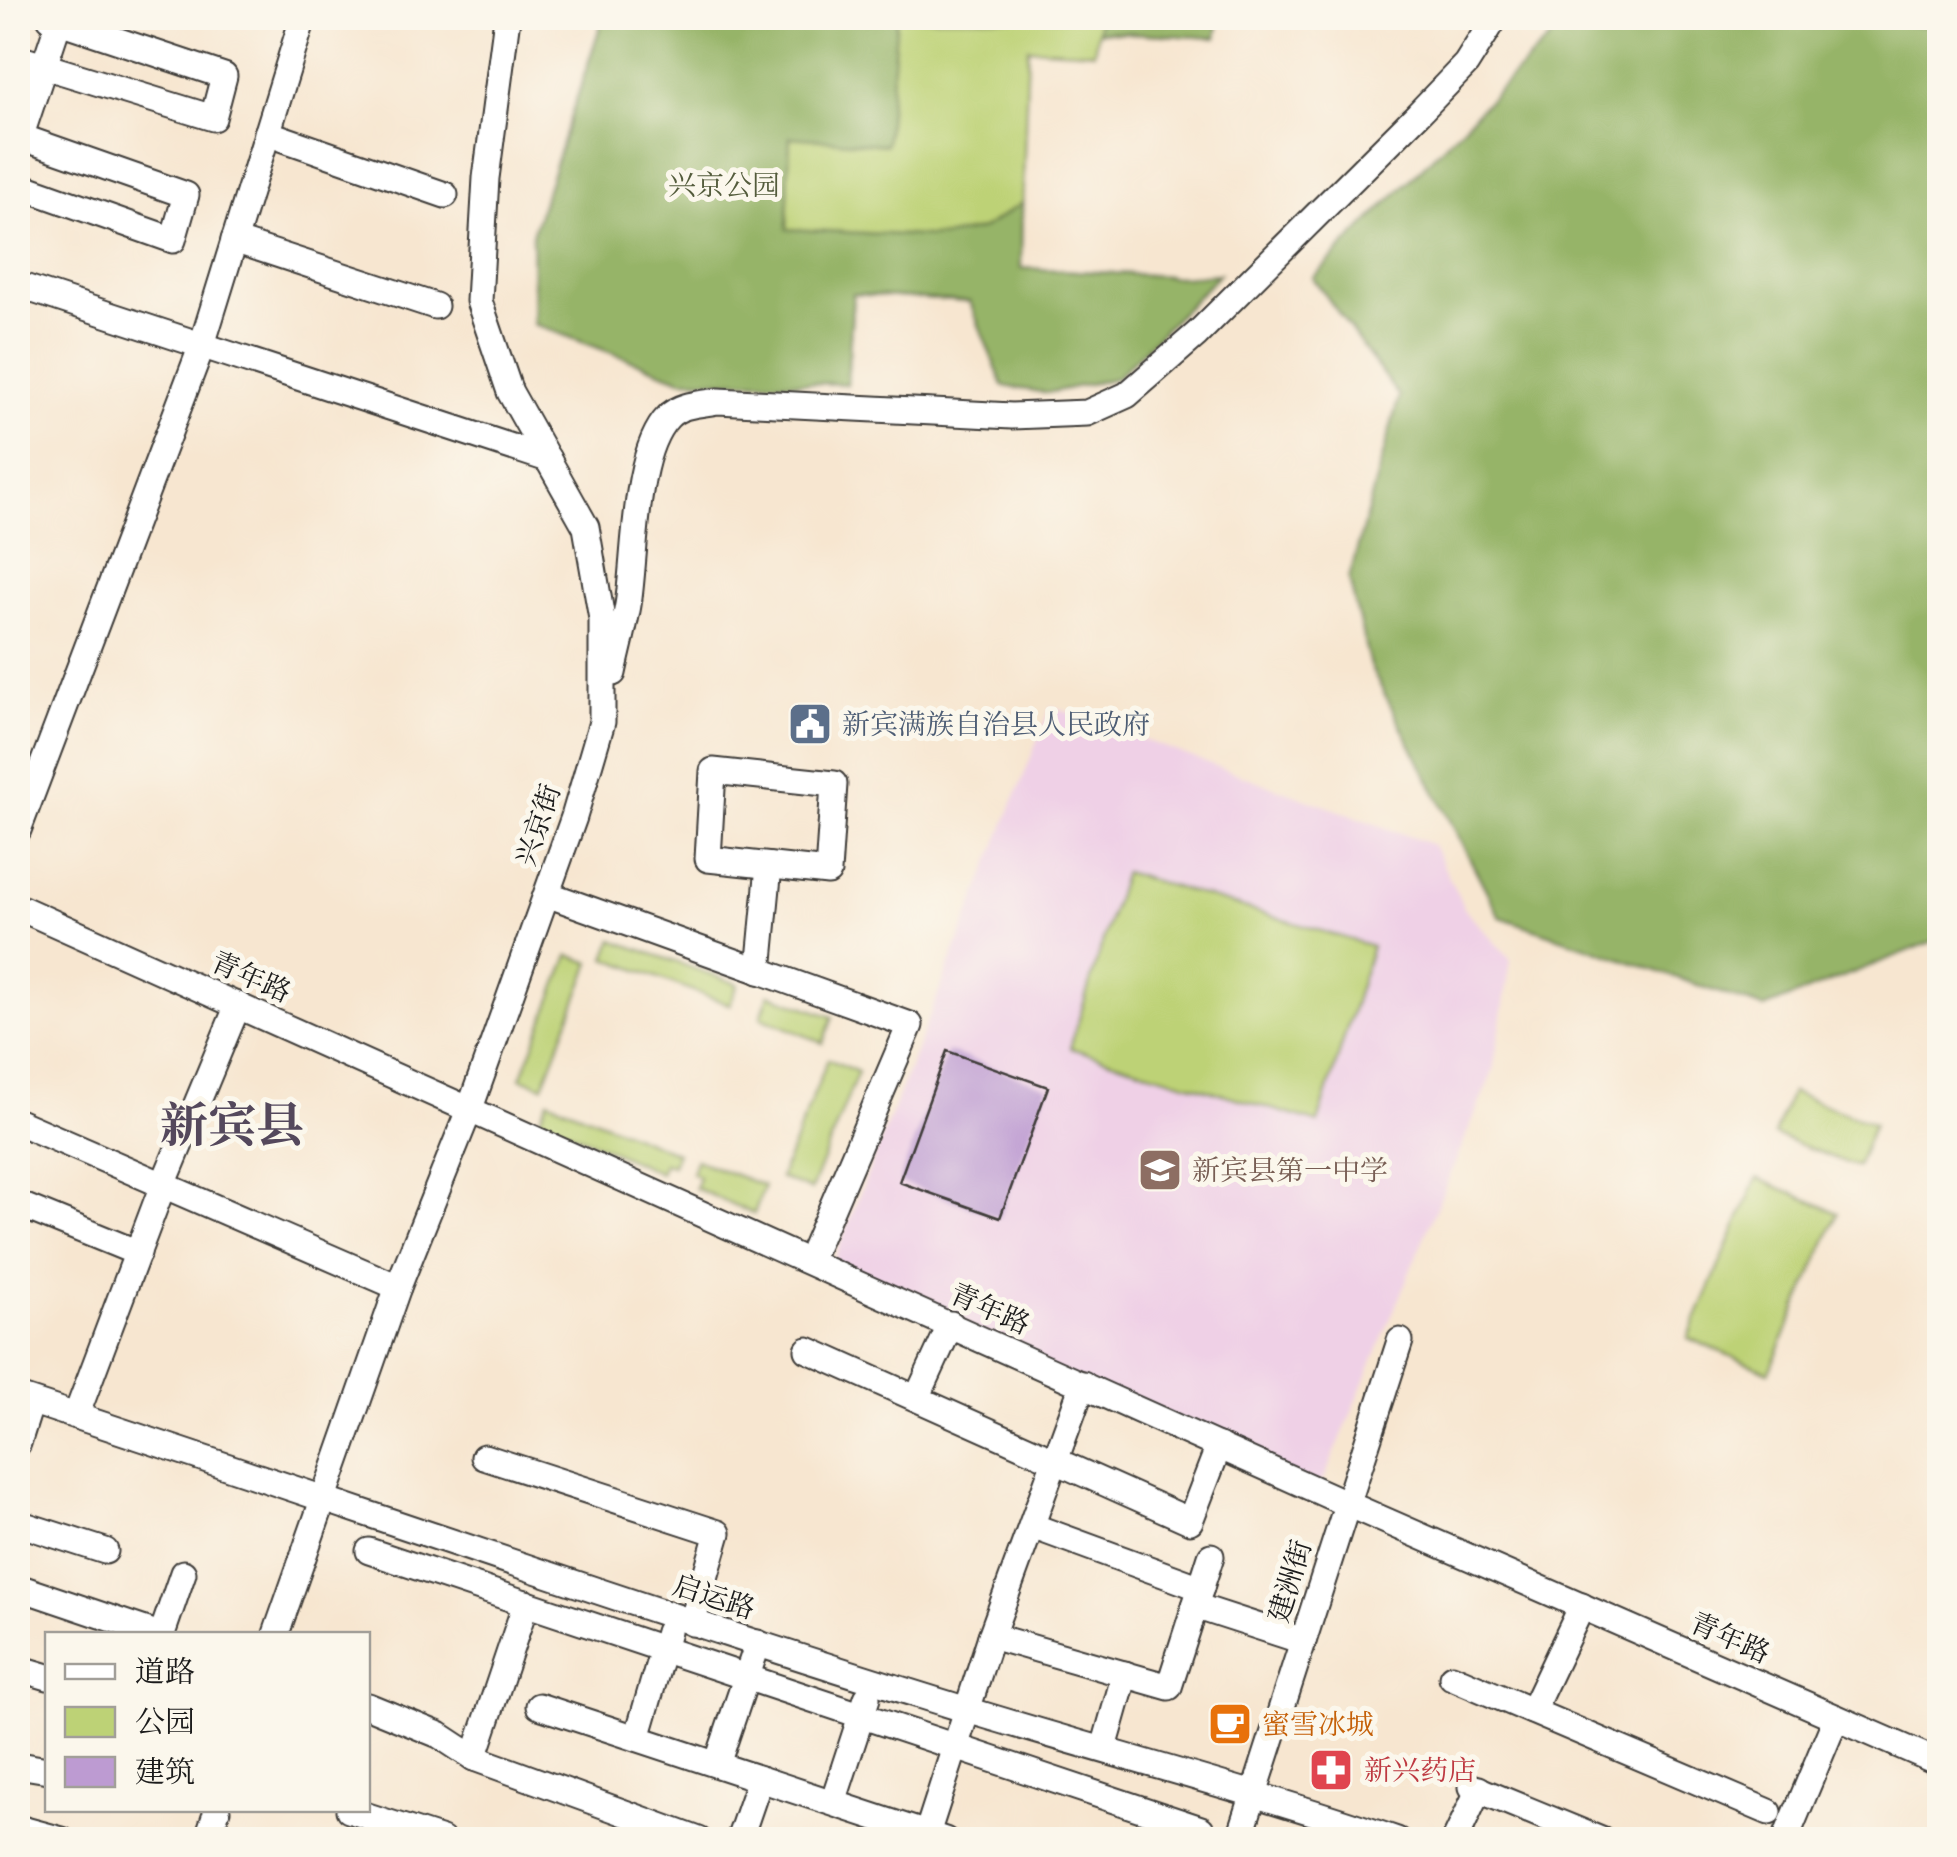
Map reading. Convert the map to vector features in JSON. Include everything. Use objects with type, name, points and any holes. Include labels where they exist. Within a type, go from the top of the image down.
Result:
[{"type":"street","points":[[18,58],[44,66],[213,118],[224,76],[56,18],[44,66],[18,139],[186,195],[173,240],[18,185]]},
{"type":"street","points":[[18,830],[201,348],[302,18]]},
{"type":"street","name":"兴京街","points":[[277,1632],[398,1287],[470,1108],[547,894],[602,722],[602,618],[586,527],[510,392],[478,301],[486,178],[506,18]]},
{"type":"street","points":[[602,722],[628,606],[644,474],[658,431],[669,415],[684,406],[718,401],[1031,415],[1087,413],[1128,395],[1197,334],[1418,114],[1466,64],[1494,18]]},
{"type":"street","points":[[267,134],[446,195]]},
{"type":"street","points":[[234,240],[435,306]]},
{"type":"street","points":[[18,285],[548,459]]},
{"type":"street","points":[[714,771],[834,784],[828,872],[770,866],[708,859],[714,771]]},
{"type":"street","points":[[759,971],[770,866]]},
{"type":"street","points":[[547,894],[910,1025],[809,1260]]},
{"type":"street","name":"青年路","points":[[18,907],[1220,1446],[1940,1763]]},
{"type":"street","points":[[76,1416],[163,1185],[238,1004]]},
{"type":"street","points":[[18,1122],[398,1287]]},
{"type":"street","points":[[18,1204],[138,1253]]},
{"type":"street","points":[[917,1398],[950,1324]]},
{"type":"street","name":"建洲街","points":[[1239,1840],[1400,1342]]},
{"type":"street","points":[[808,1350],[1190,1521],[1220,1446]]},
{"type":"street","points":[[539,1706],[932,1837],[955,1746],[991,1636],[1083,1384]]},
{"type":"street","points":[[18,1442],[24,1400]]},
{"type":"street","name":"启运路","points":[[24,1400],[873,1680],[1254,1790],[1398,1840]]},
{"type":"street","points":[[484,1457],[718,1533],[683,1619],[663,1649],[637,1738]]},
{"type":"street","points":[[18,1523],[104,1551]]},
{"type":"street","points":[[1032,1526],[1302,1641]]},
{"type":"street","points":[[369,1551],[1202,1829],[1198,1840]]},
{"type":"street","points":[[991,1636],[1169,1686],[1211,1556]]},
{"type":"street","points":[[161,1632],[182,1573]]},
{"type":"street","points":[[18,1587],[154,1632]]},
{"type":"street","points":[[474,1758],[526,1603]]},
{"type":"street","points":[[1532,1712],[1582,1606]]},
{"type":"street","points":[[717,1764],[758,1643]]},
{"type":"street","points":[[18,1668],[45,1676]]},
{"type":"street","points":[[1104,1748],[1126,1674]]},
{"type":"street","points":[[1452,1677],[1769,1812]]},
{"type":"street","points":[[833,1802],[873,1680]]},
{"type":"street","points":[[370,1709],[439,1735],[474,1758],[700,1840]]},
{"type":"street","points":[[1785,1840],[1836,1718]]},
{"type":"street","points":[[18,1764],[45,1769]]},
{"type":"street","points":[[739,1840],[760,1778]]},
{"type":"street","points":[[1455,1840],[1475,1788],[1555,1831],[1601,1840]]},
{"type":"street","points":[[207,1840],[216,1812]]},
{"type":"street","points":[[355,1812],[442,1840]]},
{"type":"street","points":[[18,1828],[62,1840]]},
{"type":"shaded area","name":"新宾县第一中学","points":[[1051,706],[1433,845],[1464,908],[1511,960],[1493,1071],[1319,1491],[830,1270]]},
{"type":"green space","name":"兴京公园","points":[[603,18],[1219,18],[1216,38],[1098,31],[1094,52],[1028,48],[1020,268],[1185,277],[1219,274],[1116,378],[1047,393],[1003,386],[970,302],[853,294],[847,384],[682,379],[534,324],[532,235]]},
{"type":"green space","name":"兴京公园","points":[[603,18],[897,18],[886,145],[790,137],[787,229],[944,237],[982,229],[1022,203],[1021,268],[1185,277],[1219,274],[1116,378],[1047,393],[1003,386],[970,302],[853,294],[847,384],[682,379],[534,324],[532,235]]},
{"type":"green space","points":[[1098,18],[1219,18],[1216,38],[1098,31]]},
{"type":"green space","points":[[1570,18],[1861,18],[1939,28],[1939,939],[1764,1008],[1500,917],[1370,666],[1349,579],[1399,397],[1313,278]]},
{"type":"green space","points":[[1124,872],[1372,946],[1318,1123],[1070,1048]]},
{"type":"green space","points":[[613,940],[738,984],[730,1005],[606,958]]},
{"type":"green space","points":[[569,955],[591,963],[543,1086],[521,1078]]},
{"type":"green space","points":[[769,994],[833,1017],[823,1043],[761,1017]]},
{"type":"green space","points":[[828,1059],[858,1072],[811,1190],[780,1178]]},
{"type":"green space","points":[[1791,1092],[1874,1124],[1857,1167],[1774,1135]]},
{"type":"green space","points":[[548,1100],[677,1153],[672,1165],[664,1163],[660,1173],[540,1118]]},
{"type":"green space","points":[[696,1160],[764,1186],[754,1214],[695,1188],[699,1177],[692,1173]]},
{"type":"green space","points":[[1757,1178],[1838,1213],[1769,1372],[1688,1338]]},
{"type":"building","points":[[947,1051],[1048,1087],[1000,1218],[899,1182]]},
{"type":"place","name":"新宾满族自治县人民政府","points":[[810,724]]},
{"type":"place","name":"新宾县第一中学","points":[[1160,1170]]},
{"type":"place","name":"蜜雪冰城","points":[[1230,1724]]},
{"type":"place","name":"新兴药店","points":[[1331,1770]]},
{"type":"district","name":"新宾县","points":[[232,1125]]}]
